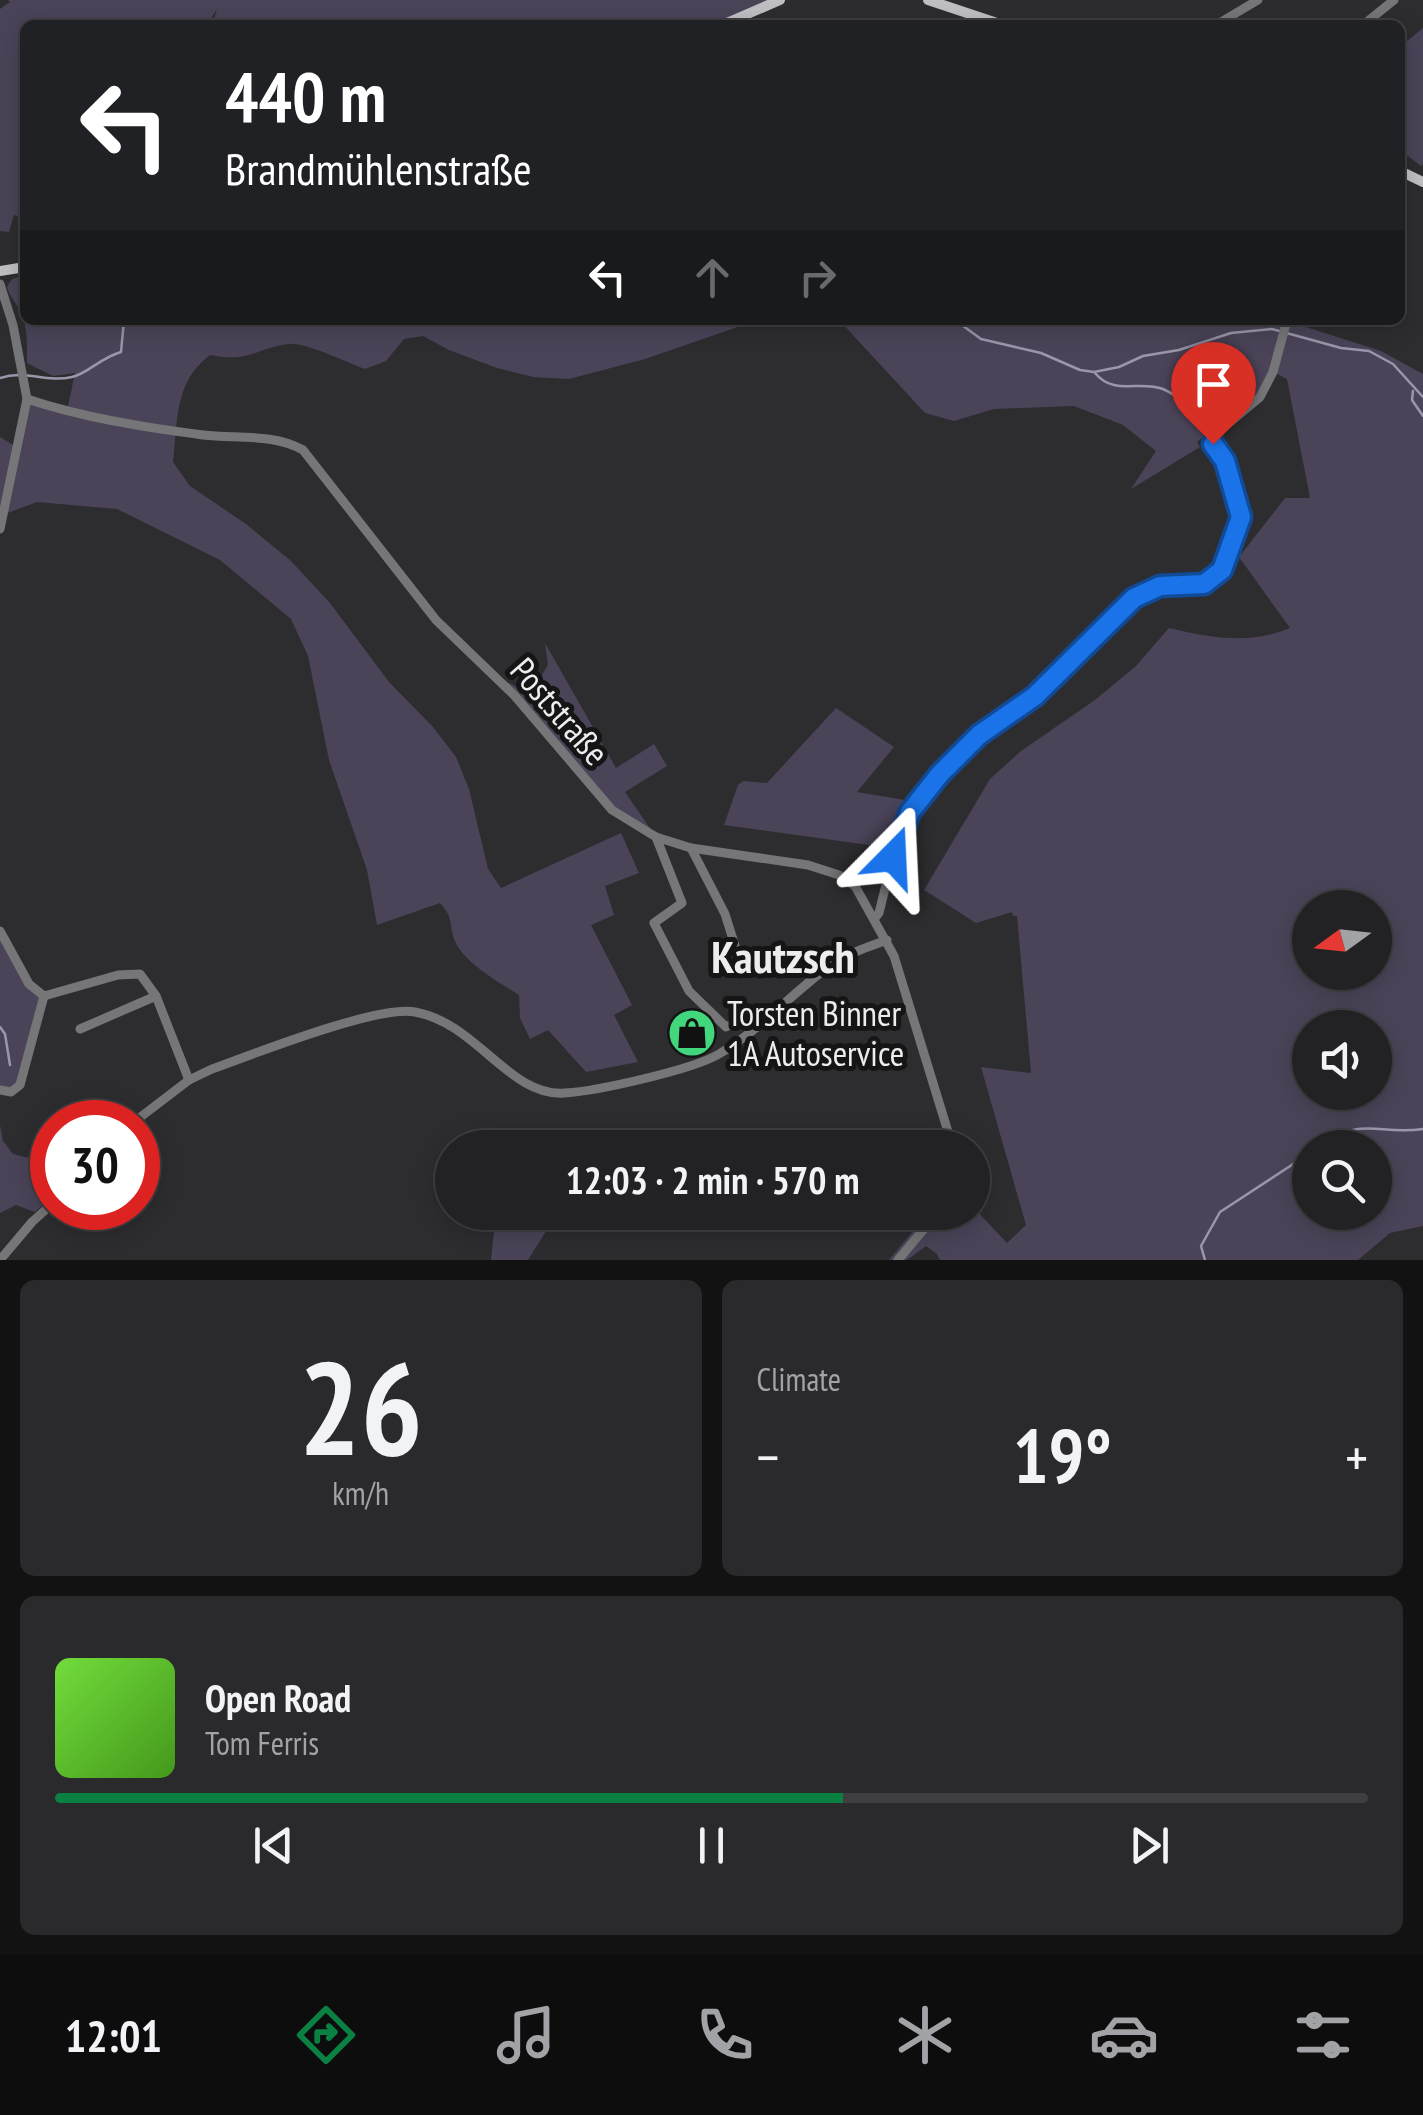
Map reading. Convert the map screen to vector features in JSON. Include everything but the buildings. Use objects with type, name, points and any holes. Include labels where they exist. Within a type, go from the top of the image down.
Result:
[{"type":"main road","points":[[734,20],[780,0]]},
{"type":"main road","points":[[928,0],[988,20]]},
{"type":"street","points":[[1224,20],[1258,0]]},
{"type":"street","points":[[1368,20],[1394,0]]},
{"type":"street","points":[[0,284],[13,325],[27,399],[0,529]]},
{"type":"street","points":[[875,918],[910,812],[955,758],[979,735],[1035,696],[1134,598],[1160,586],[1204,584],[1222,570],[1241,517],[1225,461],[1212,438],[1260,396],[1273,372],[1286,325]]},
{"type":"street","name":"Poststraße","points":[[27,399],[75,414],[206,435],[290,442],[302,450],[436,620],[514,695],[612,810],[656,837],[691,848],[808,865],[840,874],[855,886],[888,940],[948,1130]]},
{"type":"street","points":[[656,837],[682,904],[656,920],[656,928],[690,991],[726,1027],[746,1018],[772,1014]]},
{"type":"street","points":[[691,848],[725,914],[736,949]]},
{"type":"street","points":[[0,931],[29,984],[44,996]]},
{"type":"street","points":[[160,1102],[189,1080],[297,1040],[395,1010],[440,1020],[481,1045],[524,1085],[539,1092],[561,1094],[601,1088],[720,1054],[841,958],[888,940]]},
{"type":"street","points":[[44,996],[140,974],[156,996],[189,1080]]},
{"type":"street","points":[[0,1090],[12,1092],[20,1085],[44,996]]},
{"type":"street","points":[[80,1029],[156,996]]},
{"type":"street","points":[[0,1260],[30,1228]]},
{"type":"street","points":[[898,1260],[923,1230]]},
{"type":"shaded area","points":[[769,0],[723,20],[214,20],[217,9],[210,20],[20,20],[20,217],[14,215],[9,232],[0,231],[0,9],[10,2]]},
{"type":"shaded area","points":[[1423,28],[1421,166],[1405,154],[1405,43]]},
{"type":"shaded area","points":[[20,277],[20,310],[7,287],[12,279]]},
{"type":"shaded area","points":[[24,325],[744,325],[645,359],[569,379],[533,377],[497,368],[423,336],[404,339],[386,361],[365,369],[296,344],[244,356],[210,355],[190,377],[177,417],[173,462],[190,486],[291,561],[456,757],[469,789],[488,869],[501,888],[621,833],[639,873],[605,886],[614,915],[591,925],[632,1005],[614,1015],[638,1062],[586,1072],[548,1030],[530,1039],[520,1018],[519,995],[459,949],[440,903],[377,925],[367,870],[329,760],[308,656],[291,619],[220,560],[117,509],[37,502],[2,515],[0,529],[0,437],[18,448],[27,399],[67,411],[75,373],[53,376],[27,363]]},
{"type":"shaded area","points":[[844,325],[1300,325],[1381,351],[1423,374],[1423,1226],[1390,1233],[1358,1260],[940,1260],[926,1246],[907,1260],[889,1260],[914,1230],[990,1230],[990,1225],[1007,1243],[1026,1225],[981,1067],[1031,1073],[1017,916],[1012,912],[976,923],[924,890],[990,779],[1021,751],[1136,666],[1169,628],[1245,638],[1290,628],[1239,557],[1285,498],[1310,498],[1287,379],[1273,372],[1262,392],[1197,442],[1200,447],[1131,489],[1156,451],[1123,425],[1074,406],[994,409],[954,421],[925,413]]},
{"type":"shaded area","points":[[545,643],[616,768],[654,744],[667,766],[625,792],[656,837],[612,810],[493,675],[517,687],[542,675],[548,665]]},
{"type":"shaded area","points":[[836,708],[894,747],[857,792],[911,801],[891,848],[724,825],[738,785],[743,781],[767,783]]},
{"type":"shaded area","points":[[0,931],[29,984],[44,996],[20,1085],[0,1090]]},
{"type":"shaded area","points":[[0,1125],[3,1141],[13,1154],[30,1158],[30,1210],[16,1205],[0,1213]]},
{"type":"shaded area","points":[[494,1230],[547,1230],[528,1260],[491,1260]]},
{"type":"waterway","points":[[0,378],[78,375],[121,352],[124,325]]},
{"type":"waterway","points":[[962,325],[981,339],[1041,353],[1094,372],[1231,333],[1272,329],[1341,348],[1369,351],[1393,364],[1423,397]]},
{"type":"waterway","points":[[1095,373],[1110,384],[1163,389],[1201,421]]},
{"type":"waterway","points":[[1413,391],[1412,400],[1423,416]]},
{"type":"waterway","points":[[0,1027],[5,1034],[10,1065]]},
{"type":"waterway","points":[[1355,1130],[1423,1129]]},
{"type":"waterway","points":[[1205,1260],[1201,1246],[1220,1212],[1292,1165]]},
{"type":"place","name":"Torsten Binner 1A Autoservice","points":[[692,1033]]},
{"type":"district","name":"Kautzsch","points":[[783,956]]},
{"type":"route","points":[[893,857],[910,812],[940,774],[979,735],[1054,679],[1134,598],[1160,586],[1204,584],[1216,578],[1230,554],[1241,517],[1225,461],[1213,444]]}]
